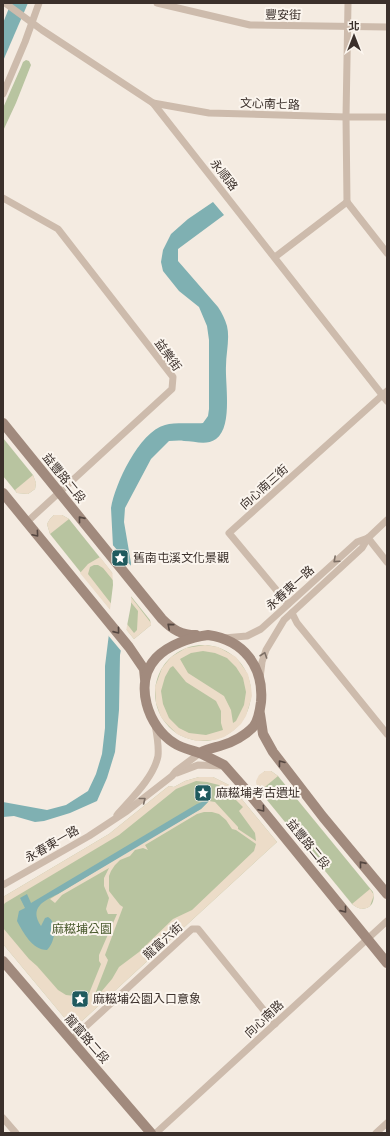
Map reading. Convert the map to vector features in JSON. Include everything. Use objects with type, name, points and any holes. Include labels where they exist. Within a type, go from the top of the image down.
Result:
[{"type":"street","name":"永順路","points":[[5,3],[153,103],[385,396]]},
{"type":"street","points":[[3,94],[39,3]]},
{"type":"street","name":"豐安街","points":[[157,3],[250,25],[387,27]]},
{"type":"street","points":[[348,3],[346,117],[347,202],[387,253]]},
{"type":"street","name":"文心南七路","points":[[153,103],[209,113],[387,117]]},
{"type":"street","name":"益樂街","points":[[3,198],[58,229],[173,377],[172,389],[26,522]]},
{"type":"street","points":[[275,257],[347,202]]},
{"type":"street","name":"向心南三街","points":[[288,604],[229,533],[385,396]]},
{"type":"street","name":"益豐路二段","points":[[3,423],[136,588],[172,629],[178,633],[186,635],[206,635],[220,638],[236,645],[245,652],[254,664],[260,679],[262,696],[260,712],[262,734],[272,752],[323,817],[387,894]]},
{"type":"street","points":[[3,493],[26,522]]},
{"type":"street","name":"永春東一路","points":[[260,679],[262,662],[266,650],[284,620],[362,548],[368,538],[387,520]]},
{"type":"street","name":"益豐路二段","points":[[26,522],[129,647],[144,669],[145,700],[154,723],[161,733],[178,746],[200,752],[217,760],[225,766],[276,825],[387,963]]},
{"type":"street","points":[[368,538],[387,562]]},
{"type":"street","name":"永春東一路","points":[[220,638],[235,638],[255,634],[357,542],[368,538]]},
{"type":"street","points":[[292,613],[297,623],[387,734]]},
{"type":"street","name":"益豐路二段","points":[[145,685],[148,669],[156,658],[162,653],[181,642],[206,635]]},
{"type":"street","name":"益豐路二段","points":[[200,752],[226,744],[246,733],[255,725],[260,712]]},
{"type":"street","name":"永春東一路","points":[[112,821],[136,795],[155,766],[158,756],[158,737],[154,723]]},
{"type":"street","name":"永春東一路","points":[[3,885],[82,840],[133,807],[200,752]]},
{"type":"street","points":[[172,776],[198,765],[225,766]]},
{"type":"street","name":"向心南路","points":[[156,1133],[387,921]]},
{"type":"street","name":"龍富六街","points":[[71,1040],[192,930],[198,929],[275,1024]]},
{"type":"street","name":"龍富路二段","points":[[3,961],[151,1133]]},
{"type":"street","points":[[3,1118],[16,1133]]},
{"type":"street","points":[[376,1133],[387,1123]]},
{"type":"green space","points":[[26,60],[29,61],[31,65],[3,131],[3,108],[23,62]]},
{"type":"green space","points":[[3,438],[33,475],[36,483],[35,489],[28,494],[17,493],[3,476]]},
{"type":"green space","points":[[54,515],[62,515],[69,519],[150,620],[151,625],[134,639],[50,534],[47,524]]},
{"type":"green space","points":[[203,645],[221,648],[237,659],[248,675],[251,693],[248,711],[237,727],[221,738],[203,741],[185,738],[169,727],[158,711],[155,693],[158,675],[169,659],[185,648]]},
{"type":"green space","points":[[265,771],[271,771],[278,776],[373,892],[374,897],[371,905],[365,909],[356,907],[352,904],[258,789],[258,779]]},
{"type":"green space","name":"麻糍埔公園","points":[[199,777],[213,777],[231,786],[277,842],[82,1021],[68,1022],[3,944],[3,897],[109,834],[169,786],[174,787],[185,781]]},
{"type":"shaded area","points":[[33,475],[36,483],[35,489],[28,494],[17,493],[15,490]]},
{"type":"shaded area","points":[[54,515],[62,515],[69,519],[50,534],[47,524]]},
{"type":"shaded area","points":[[100,557],[151,623],[151,625],[134,639],[80,573],[88,564]],"holes":[[[98,565],[103,568],[138,611],[137,630],[134,633],[88,574],[90,567]]]},
{"type":"shaded area","points":[[205,645],[218,647],[236,657],[248,674],[252,696],[246,716],[241,724],[224,737],[215,740],[197,741],[186,738],[177,734],[161,717],[156,703],[155,687],[162,668],[171,657],[186,648]],"holes":[[[203,651],[215,653],[227,658],[236,667],[243,678],[246,692],[244,705],[236,721],[233,723],[231,710],[224,696],[188,673],[180,659],[191,653]],[[173,666],[186,682],[216,701],[221,711],[221,723],[223,730],[206,735],[189,733],[179,728],[169,718],[163,704],[161,691],[165,677],[170,668]]]},
{"type":"shaded area","points":[[265,771],[271,771],[278,776],[260,791],[257,787],[256,781],[259,775]]},
{"type":"shaded area","points":[[199,777],[213,777],[231,786],[277,842],[82,1021],[68,1022],[3,944],[3,928],[58,990],[66,995],[83,997],[88,996],[101,964],[99,961],[99,955],[117,914],[108,914],[106,909],[109,898],[104,886],[104,878],[109,868],[62,895],[55,903],[50,899],[201,809],[209,801],[215,802],[238,827],[238,829],[256,841],[255,833],[239,811],[243,807],[219,785],[196,781],[176,789],[119,835],[5,903],[3,906],[3,897],[109,834],[169,786],[174,787],[185,781]],"holes":[[[212,812],[219,814],[226,820],[232,829],[236,830],[256,844],[254,851],[192,910],[173,919],[139,952],[119,967],[112,979],[101,992],[95,994],[108,960],[105,955],[123,907],[109,891],[109,876],[111,871],[120,860],[130,856],[135,850],[143,848],[148,850],[145,845],[197,814]]]},
{"type":"shaded area","points":[[370,889],[374,895],[370,906],[361,909],[352,904]]},
{"type":"water","points":[[11,3],[28,3],[3,61],[3,23]]},
{"type":"water","points":[[213,202],[224,215],[178,249],[178,261],[218,307],[227,326],[227,405],[225,425],[221,433],[212,441],[200,443],[169,441],[151,459],[125,508],[124,522],[131,563],[129,604],[120,655],[119,710],[115,752],[107,778],[97,801],[70,813],[44,821],[35,822],[14,816],[3,817],[3,802],[47,810],[66,805],[88,791],[96,774],[102,754],[105,728],[105,666],[115,585],[111,508],[113,498],[117,486],[130,460],[146,438],[155,430],[165,425],[203,423],[208,416],[209,409],[209,340],[207,326],[199,307],[179,291],[163,271],[161,262],[163,250],[171,234],[188,219]]},
{"type":"water","points":[[207,800],[208,802],[201,809],[43,902],[39,906],[36,914],[41,926],[45,918],[48,917],[51,920],[54,928],[52,943],[47,950],[32,944],[17,921],[19,911],[25,908],[20,898],[27,894],[31,903],[197,804]]},
{"type":"pier","points":[[111,543],[132,567],[131,605],[122,652],[107,634],[113,585]]},
{"type":"place","name":"舊南屯溪文化景觀","points":[[120,558]]},
{"type":"place","name":"麻糍埔考古遺址","points":[[203,793]]},
{"type":"place","name":"麻糍埔公園入口意象","points":[[80,999]]}]
